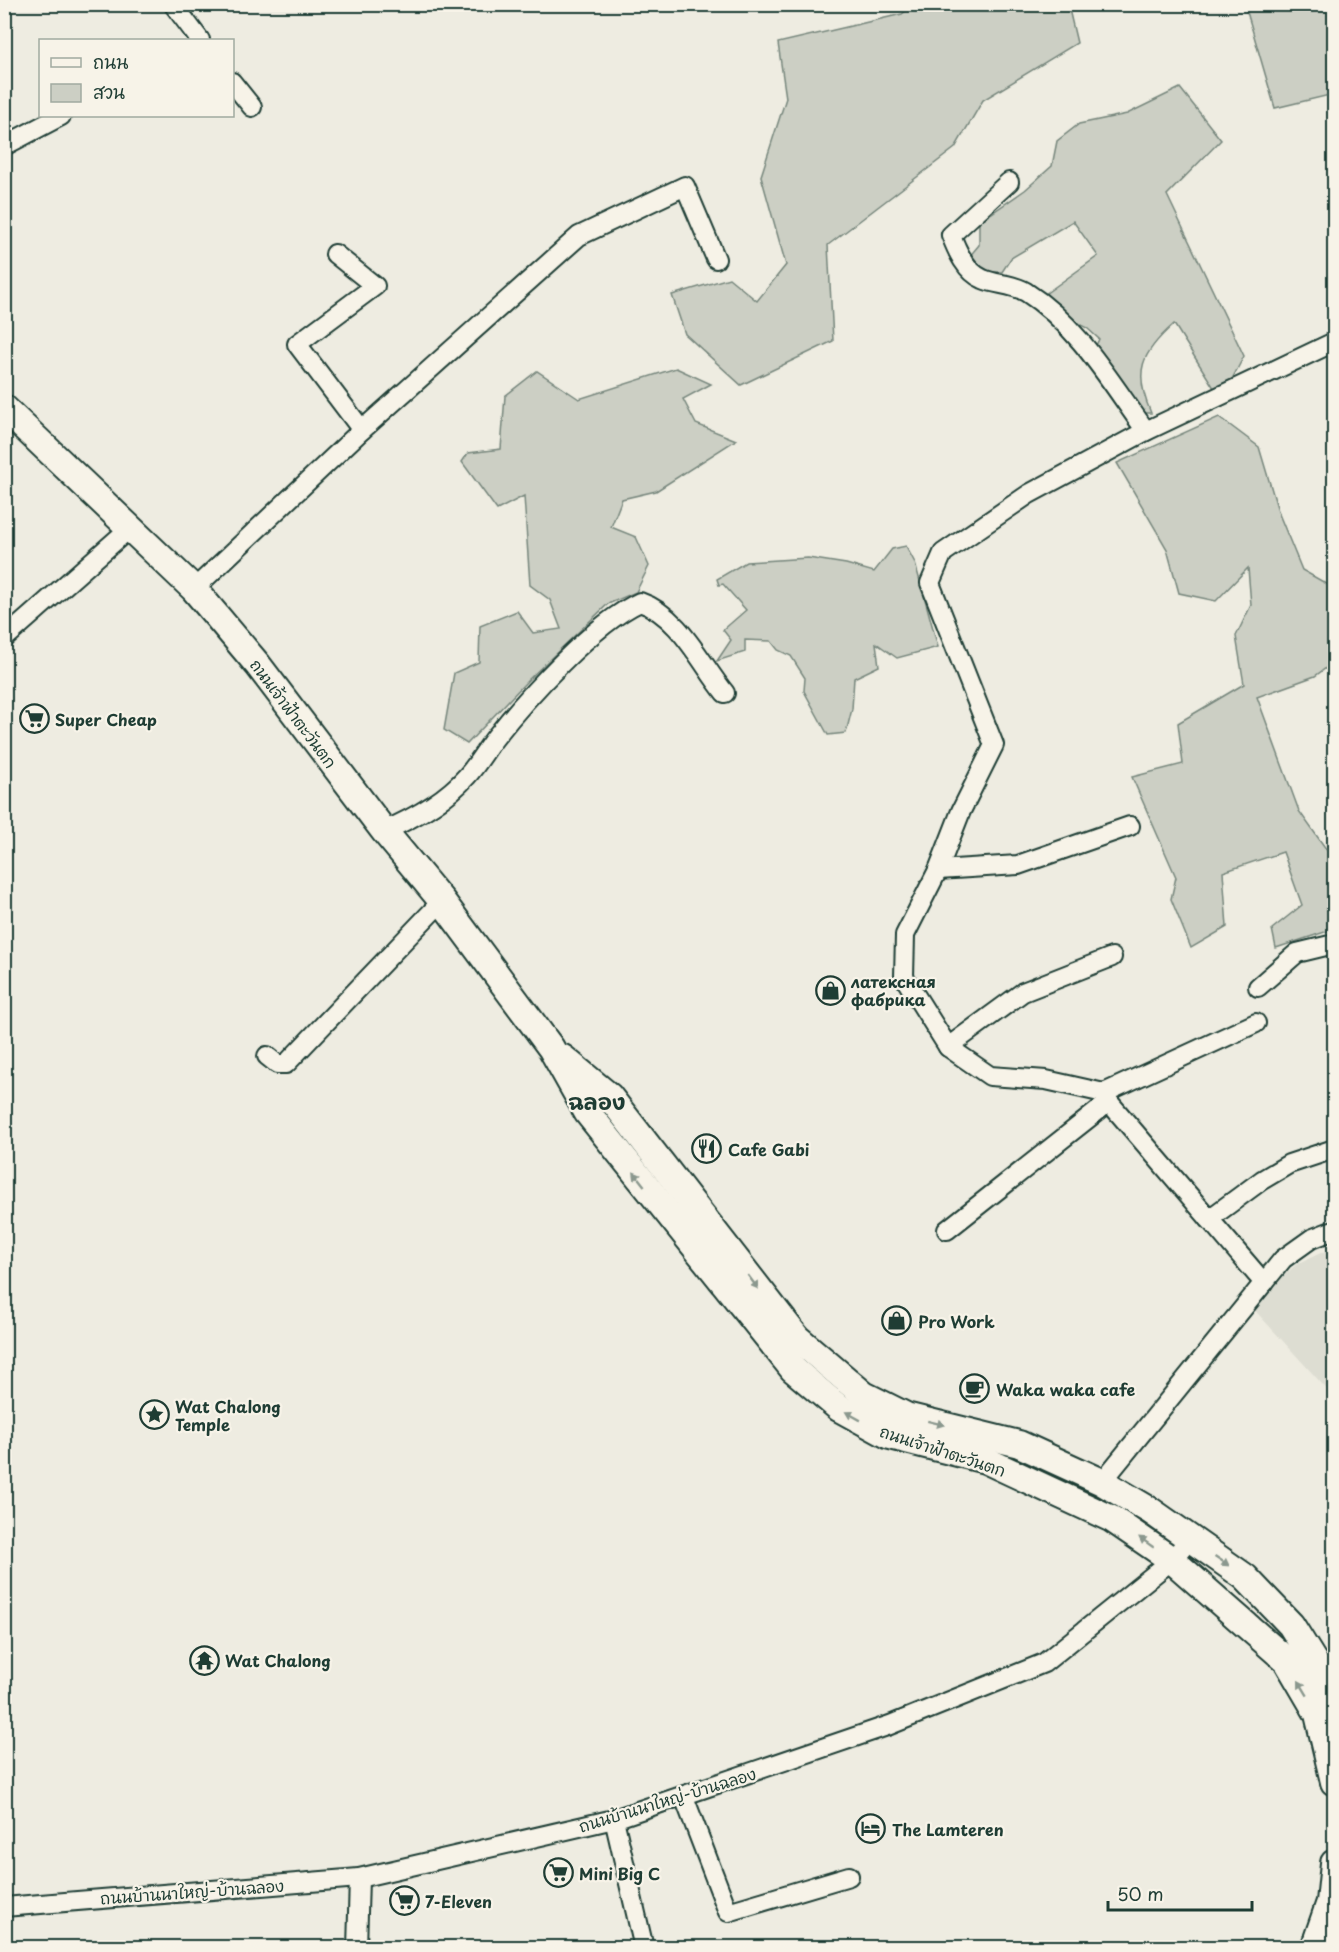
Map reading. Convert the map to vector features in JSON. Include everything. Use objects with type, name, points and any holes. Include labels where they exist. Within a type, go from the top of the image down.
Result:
[{"type":"main road","name":"ถนนเจ้าฟ้าตะวันตก","points":[[4,408],[132,527],[194,589],[258,665],[384,831],[442,901],[551,1048],[587,1112],[667,1216],[793,1369],[839,1408],[890,1436],[985,1460],[1112,1519],[1173,1560],[1287,1661],[1318,1714],[1335,1782]]},
{"type":"main road","name":"ถนนเจ้าฟ้าตะวันตก","points":[[551,1048],[609,1095],[797,1338],[864,1395],[906,1416],[1019,1444],[1102,1482],[1151,1511],[1245,1577],[1291,1625],[1335,1694]]},
{"type":"main road","points":[[667,1216],[693,1201]]},
{"type":"main road","points":[[704,1260],[727,1247]]},
{"type":"main road","points":[[1314,1947],[1330,1902],[1335,1863]]},
{"type":"street","points":[[173,4],[199,39]]},
{"type":"street","points":[[234,84],[252,107]]},
{"type":"street","points":[[4,146],[59,117]]},
{"type":"street","points":[[1009,182],[951,235],[958,254],[982,279],[1003,282],[1026,292],[1058,317],[1082,344],[1146,431]]},
{"type":"street","points":[[194,589],[362,430],[579,236],[686,186],[716,259]]},
{"type":"street","points":[[335,254],[375,286],[297,344],[362,430]]},
{"type":"street","points":[[1264,1283],[1107,1097],[1046,1080],[990,1076],[948,1047],[904,977],[905,935],[938,870],[961,811],[994,745],[930,583],[943,553],[1029,494],[1146,431],[1335,342]]},
{"type":"street","points":[[4,639],[132,527]]},
{"type":"street","points":[[384,831],[418,816],[467,777],[495,737],[583,642],[624,610],[640,602],[655,607],[669,618],[725,693]]},
{"type":"street","points":[[938,870],[1018,865],[1130,825]]},
{"type":"street","points":[[267,1056],[277,1064],[286,1064],[442,901]]},
{"type":"street","points":[[1258,987],[1297,953],[1335,944]]},
{"type":"street","points":[[948,1047],[1023,992],[1112,957]]},
{"type":"street","points":[[947,1230],[1107,1097],[1256,1023]]},
{"type":"street","points":[[1209,1219],[1262,1180],[1289,1164],[1335,1149]]},
{"type":"street","points":[[1102,1482],[1283,1259],[1311,1239],[1335,1230]]},
{"type":"street","name":"ถนนบ้านนาใหญ่-บ้านฉลอง","points":[[4,1907],[359,1878],[614,1819],[890,1725],[1044,1663],[1173,1560],[1189,1539]]},
{"type":"street","points":[[684,1797],[728,1912],[849,1876]]},
{"type":"street","points":[[614,1819],[644,1947]]},
{"type":"street","points":[[357,1947],[359,1878]]},
{"type":"shaded area","points":[[1334,1247],[1334,1397],[1250,1305],[1297,1264]]},
{"type":"green space","points":[[913,5],[1068,5],[1077,43],[983,100],[955,148],[828,245],[833,341],[741,385],[685,334],[672,295],[729,278],[757,301],[786,265],[761,176],[786,98],[778,43],[902,14]]},
{"type":"green space","points":[[1245,5],[1334,5],[1334,94],[1275,108]]},
{"type":"green space","points":[[1180,88],[1221,140],[1167,195],[1244,356],[1231,381],[1214,388],[1174,324],[1154,344],[1143,364],[1142,386],[1151,413],[1142,413],[1094,350],[1099,339],[1087,328],[1069,319],[1045,294],[1098,256],[1073,221],[1011,258],[1002,272],[987,272],[968,258],[979,245],[979,222],[1025,190],[1052,166],[1057,141],[1079,124],[1127,114]]},
{"type":"green space","points":[[676,368],[711,384],[683,399],[696,424],[736,440],[656,491],[622,499],[611,527],[636,537],[649,566],[636,592],[608,604],[528,680],[467,744],[444,730],[454,673],[479,662],[480,626],[517,611],[533,633],[561,629],[550,600],[530,585],[524,496],[497,510],[462,462],[468,453],[501,449],[505,396],[537,371],[579,399]]},
{"type":"green space","points":[[1219,417],[1259,447],[1279,514],[1302,570],[1334,588],[1334,662],[1315,676],[1257,697],[1299,811],[1334,860],[1334,929],[1276,948],[1272,929],[1302,905],[1283,852],[1223,872],[1227,927],[1191,948],[1171,899],[1176,877],[1132,777],[1183,764],[1178,723],[1244,684],[1236,636],[1251,605],[1248,568],[1216,601],[1179,593],[1167,549],[1117,463]]},
{"type":"green space","points":[[906,546],[915,563],[938,647],[897,658],[876,643],[879,666],[854,678],[852,709],[846,733],[828,735],[804,691],[805,678],[791,656],[778,650],[771,641],[745,640],[745,652],[717,661],[731,640],[723,630],[746,610],[723,584],[719,585],[717,579],[746,562],[808,558],[846,564],[874,572],[892,549]]},
{"type":"place","name":"Super Cheap","points":[[34,719]]},
{"type":"place","name":"латексная фабрика","points":[[830,990]]},
{"type":"place","name":"Cafe Gabi","points":[[707,1149]]},
{"type":"place","name":"Pro Work","points":[[897,1321]]},
{"type":"place","name":"Waka waka cafe","points":[[975,1389]]},
{"type":"place","name":"Wat Chalong Temple","points":[[154,1415]]},
{"type":"place","name":"Wat Chalong","points":[[204,1660]]},
{"type":"place","name":"The Lamteren","points":[[871,1829]]},
{"type":"place","name":"Mini Big C","points":[[558,1873]]},
{"type":"place","name":"7-Eleven","points":[[404,1901]]},
{"type":"district","name":"ฉลอง","points":[[597,1100]]}]
